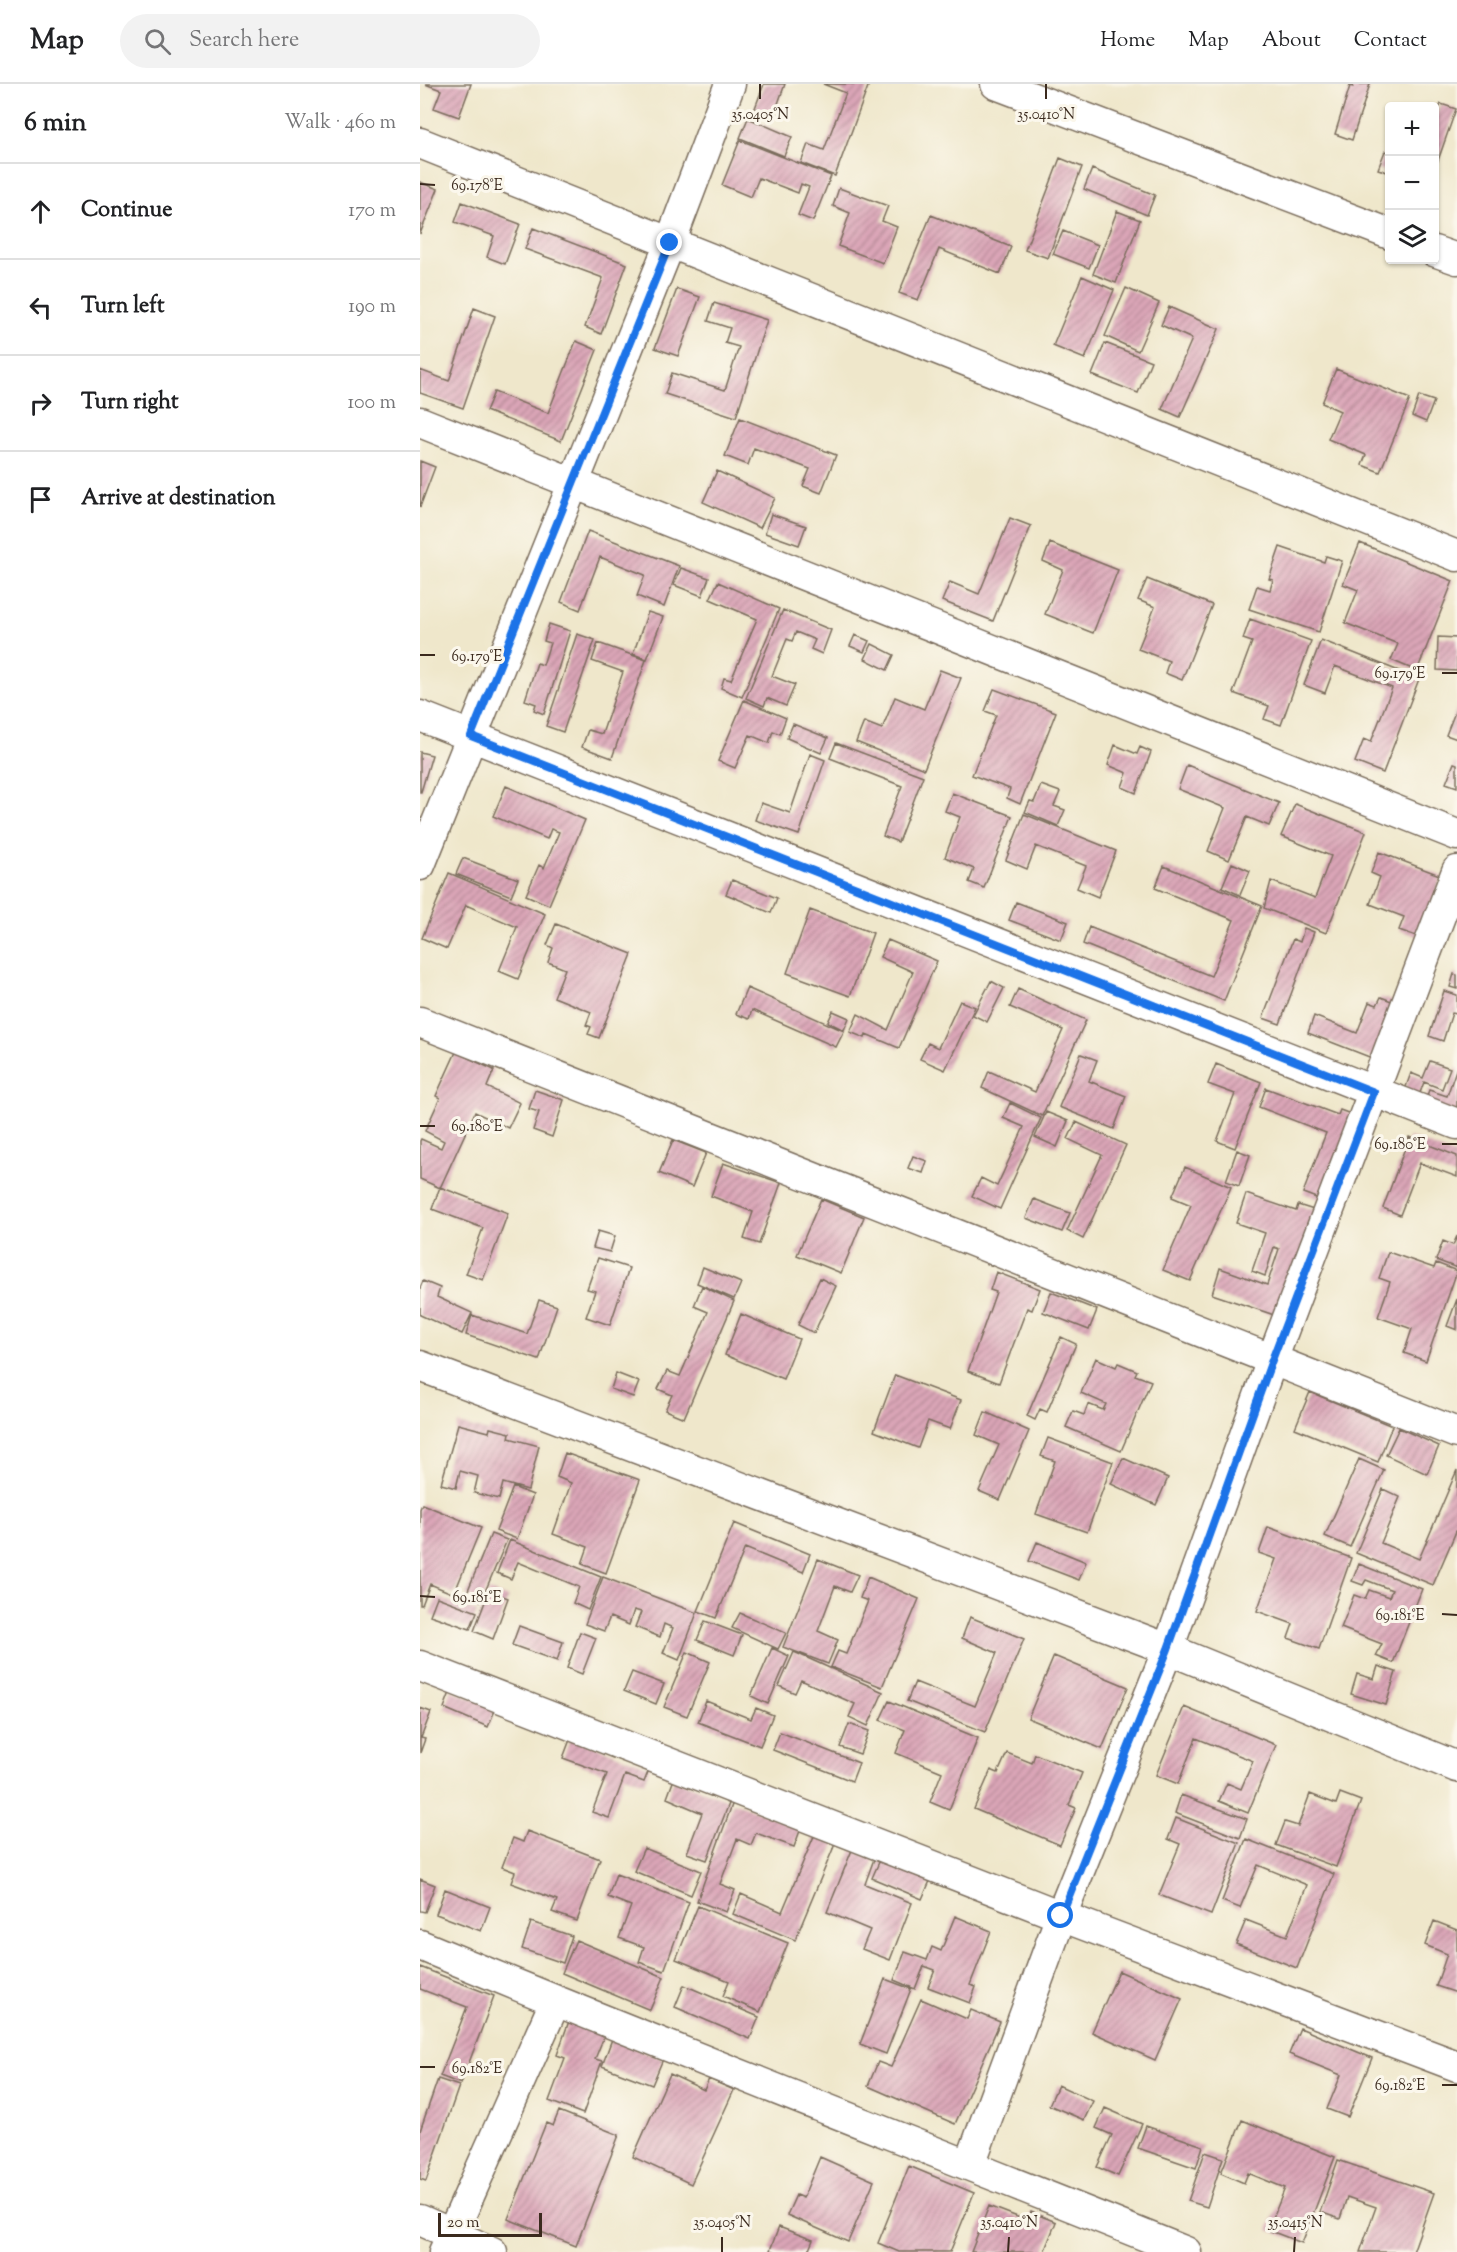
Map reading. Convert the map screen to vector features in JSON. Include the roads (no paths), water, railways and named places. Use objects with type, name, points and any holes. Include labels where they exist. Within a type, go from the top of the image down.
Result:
[{"type":"street","points":[[420,865],[670,243],[730,84]]},
{"type":"street","points":[[996,84],[1385,232]]},
{"type":"street","points":[[420,143],[1457,556]]},
{"type":"street","points":[[1439,253],[1457,259]]},
{"type":"street","points":[[420,422],[1457,835]]},
{"type":"street","points":[[420,716],[1457,1124]]},
{"type":"street","points":[[970,2164],[1061,1916],[1168,1649],[1272,1360],[1457,872]]},
{"type":"street","points":[[420,1022],[1457,1433]]},
{"type":"street","points":[[420,1366],[1168,1649],[1457,1767]]},
{"type":"street","points":[[420,1666],[1061,1916],[1457,2066]]},
{"type":"street","points":[[420,1945],[555,2002],[970,2164],[1186,2252]]},
{"type":"street","points":[[448,2243],[555,2002]]},
{"type":"street","points":[[420,2220],[448,2243],[492,2252]]}]
